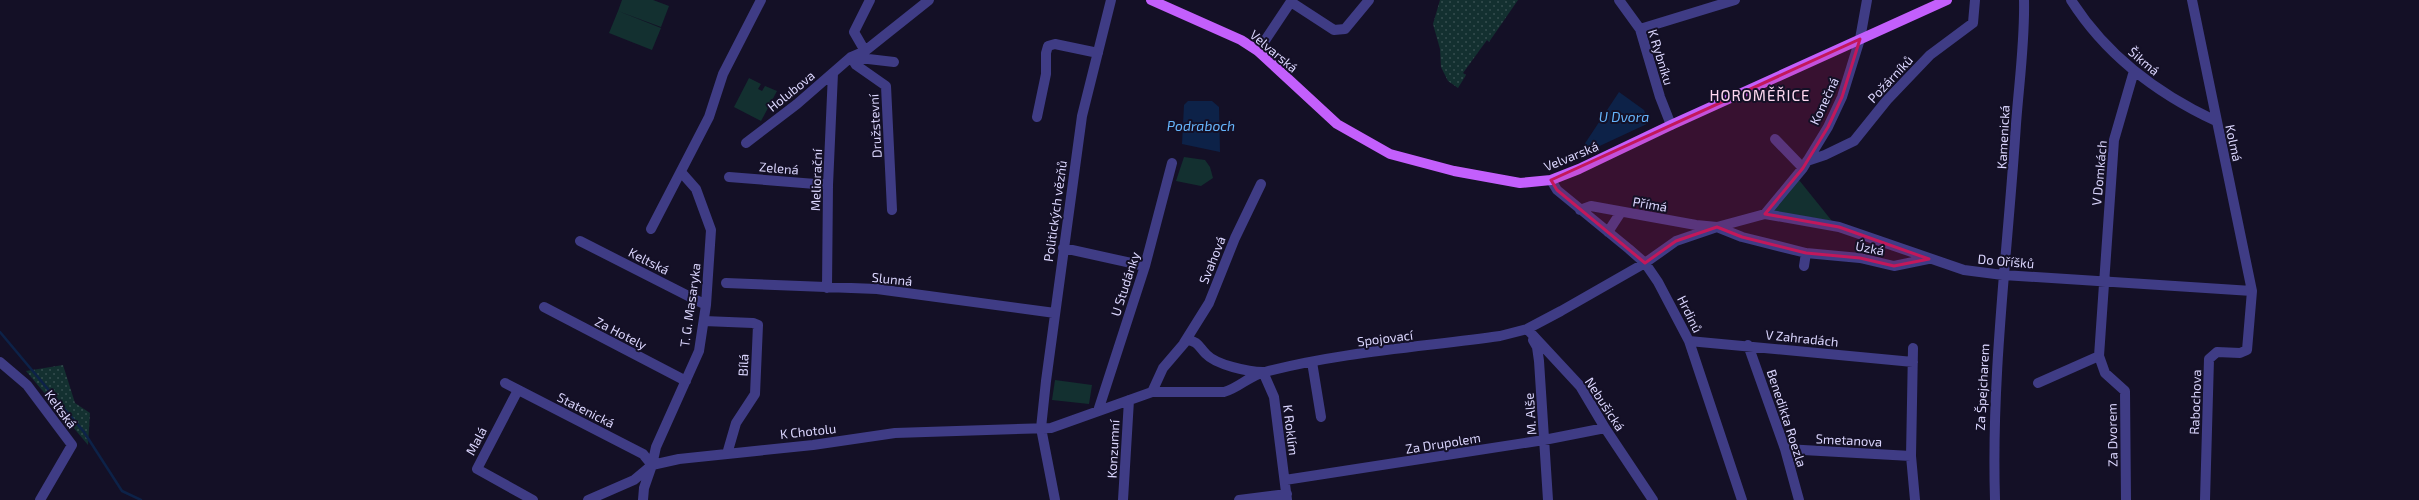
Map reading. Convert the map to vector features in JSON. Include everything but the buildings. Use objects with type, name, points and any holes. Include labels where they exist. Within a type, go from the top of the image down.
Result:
[{"type":"main road","name":"Velvarská","points":[[1151,0],[1241,40],[1258,51],[1337,124],[1390,154],[1454,171],[1496,180],[1520,182],[1551,180],[1579,169],[1671,125],[1947,0]]},
{"type":"street","points":[[651,229],[709,117],[723,74],[761,0]]},
{"type":"street","points":[[865,51],[854,32],[870,0]]},
{"type":"street","name":"Holubova","points":[[746,143],[851,57],[865,51],[929,0]]},
{"type":"street","name":"Politických vězňů","points":[[1055,500],[1041,428],[1063,248],[1082,116],[1112,0]]},
{"type":"street","points":[[1258,51],[1292,1],[1334,30],[1345,30],[1369,0]]},
{"type":"street","name":"K Rybníku","points":[[1619,0],[1640,29],[1660,97],[1671,125]]},
{"type":"street","points":[[1640,29],[1735,0]]},
{"type":"street","name":"Konečná","points":[[1765,214],[1805,165],[1828,127],[1842,97],[1860,40],[1866,0]]},
{"type":"street","name":"Požárníků","points":[[1805,165],[1854,141],[1887,100],[1930,55],[1973,23],[1975,0]]},
{"type":"street","name":"Kamenická","points":[[2002,275],[2013,178],[2024,0]]},
{"type":"street","name":"Šikmá","points":[[2071,0],[2099,38],[2134,71],[2161,92],[2216,121]]},
{"type":"street","name":"Kolmá","points":[[2192,0],[2252,291]]},
{"type":"street","points":[[1037,117],[1046,74],[1046,53],[1048,46],[1055,44],[1098,53]]},
{"type":"street","points":[[851,57],[894,62]]},
{"type":"street","name":"Družstevní","points":[[851,57],[856,65],[886,86],[892,210]]},
{"type":"street","name":"V Domkách","points":[[2103,281],[2114,140],[2134,71]]},
{"type":"street","name":"Meliorační","points":[[827,288],[828,185],[833,73]]},
{"type":"street","points":[[1775,139],[1805,165]]},
{"type":"street","name":"U Studánky","points":[[1098,411],[1145,266],[1172,163]]},
{"type":"street","name":"T. G. Masaryka","points":[[643,500],[644,488],[652,465],[656,447],[698,351],[706,304],[711,230],[696,190],[681,172]]},
{"type":"street","name":"Zelená","points":[[729,177],[828,185]]},
{"type":"street","name":"Hrdinů","points":[[1551,180],[1557,190],[1645,263],[1670,302],[1689,341],[1742,500]]},
{"type":"street","name":"Svahová","points":[[1152,392],[1163,368],[1184,343],[1208,303],[1234,238],[1261,184]]},
{"type":"street","name":"Přímá","points":[[1580,210],[1591,206],[1696,225],[1717,226]]},
{"type":"street","points":[[1608,232],[1621,212]]},
{"type":"street","points":[[1717,226],[1765,214]]},
{"type":"street","name":"Do Oříšků","points":[[1765,214],[1839,227],[1964,270],[2002,275],[2252,291]]},
{"type":"street","name":"Úzká","points":[[1717,226],[1742,237],[1806,253],[1860,258],[1894,266],[1929,259]]},
{"type":"street","name":"Spojovací","points":[[1041,428],[1061,426],[1152,392],[1224,392],[1231,390],[1263,372],[1312,362],[1493,337],[1527,329],[1645,263],[1676,241],[1717,226]]},
{"type":"street","name":"Keltská","points":[[580,241],[706,304]]},
{"type":"street","points":[[1063,248],[1145,266]]},
{"type":"street","points":[[1804,266],[1806,253]]},
{"type":"street","name":"Za Špejcharem","points":[[1995,500],[1993,438],[2002,275]]},
{"type":"street","name":"Za Dvorem","points":[[2103,281],[2099,356],[2105,373],[2124,392],[2126,500]]},
{"type":"street","name":"Slunná","points":[[726,283],[877,289],[1055,312]]},
{"type":"street","name":"Rabochova","points":[[2205,500],[2209,359],[2217,352],[2240,352],[2247,350],[2252,291]]},
{"type":"street","name":"Za Hotely","points":[[544,307],[686,381]]},
{"type":"street","name":"Bílá","points":[[704,321],[753,323],[758,326],[755,394],[736,423],[727,454]]},
{"type":"street","name":"Nebušická","points":[[1527,329],[1580,386],[1605,428],[1653,500]]},
{"type":"street","name":"M. Alše","points":[[1527,329],[1537,347],[1548,500]]},
{"type":"street","points":[[1184,343],[1187,340],[1192,340],[1199,344],[1206,354],[1215,360],[1248,372],[1263,372]]},
{"type":"street","name":"V Zahradách","points":[[1689,341],[1748,345],[1913,362]]},
{"type":"street","name":"Benedikta Roezla","points":[[1748,345],[1786,449],[1799,500]]},
{"type":"street","points":[[1914,348],[1910,456],[1915,500]]},
{"type":"street","points":[[2038,383],[2099,356]]},
{"type":"street","name":"Keltská","points":[[0,362],[27,386],[72,445],[40,500]]},
{"type":"street","points":[[1312,362],[1321,417]]},
{"type":"street","name":"K Roklím","points":[[1239,500],[1287,497],[1274,397],[1263,372]]},
{"type":"street","name":"Statenická","points":[[505,383],[643,454],[652,465]]},
{"type":"street","name":"Malá","points":[[518,390],[476,469],[533,500]]},
{"type":"street","name":"Konzumní","points":[[1123,500],[1128,400]]},
{"type":"street","name":"K Chotolu","points":[[588,500],[634,480],[652,465],[679,459],[894,433],[1041,428]]},
{"type":"street","name":"Za Drupolem","points":[[1285,480],[1544,440],[1605,428]]},
{"type":"street","name":"Smetanova","points":[[1786,449],[1910,456]]},
{"type":"highlighted area","points":[[1860,39],[1842,97],[1828,127],[1803,168],[1765,214],[1839,227],[1929,259],[1894,266],[1860,258],[1806,253],[1742,237],[1717,227],[1676,241],[1645,263],[1557,190],[1551,180]]},
{"type":"green space","points":[[622,0],[653,0],[669,6],[661,27],[618,11]]},
{"type":"green space","points":[[1440,0],[1518,0],[1489,42],[1487,40],[1463,73],[1466,75],[1458,88],[1448,81],[1441,67],[1440,49],[1433,24]]},
{"type":"green space","points":[[618,11],[661,28],[652,50],[609,33]]},
{"type":"green space","points":[[749,78],[761,84],[758,89],[762,91],[765,86],[777,91],[761,121],[734,107]]},
{"type":"green space","points":[[1184,157],[1205,160],[1210,167],[1213,178],[1201,186],[1176,181]]},
{"type":"green space","points":[[1799,180],[1832,221],[1772,211]]},
{"type":"green space","points":[[63,365],[75,403],[90,413],[88,445],[26,371]]},
{"type":"green space","points":[[1055,380],[1092,385],[1089,404],[1052,400]]},
{"type":"water","name":"U Dvora","points":[[1619,92],[1644,110],[1649,123],[1576,157]]},
{"type":"water","name":"Podraboch","points":[[1188,101],[1212,101],[1219,107],[1220,152],[1182,144],[1184,105]]},
{"type":"waterway","points":[[0,332],[84,432],[122,491],[141,500]]},
{"type":"district","name":"HOROMĚŘICE","points":[[1760,95]]}]
